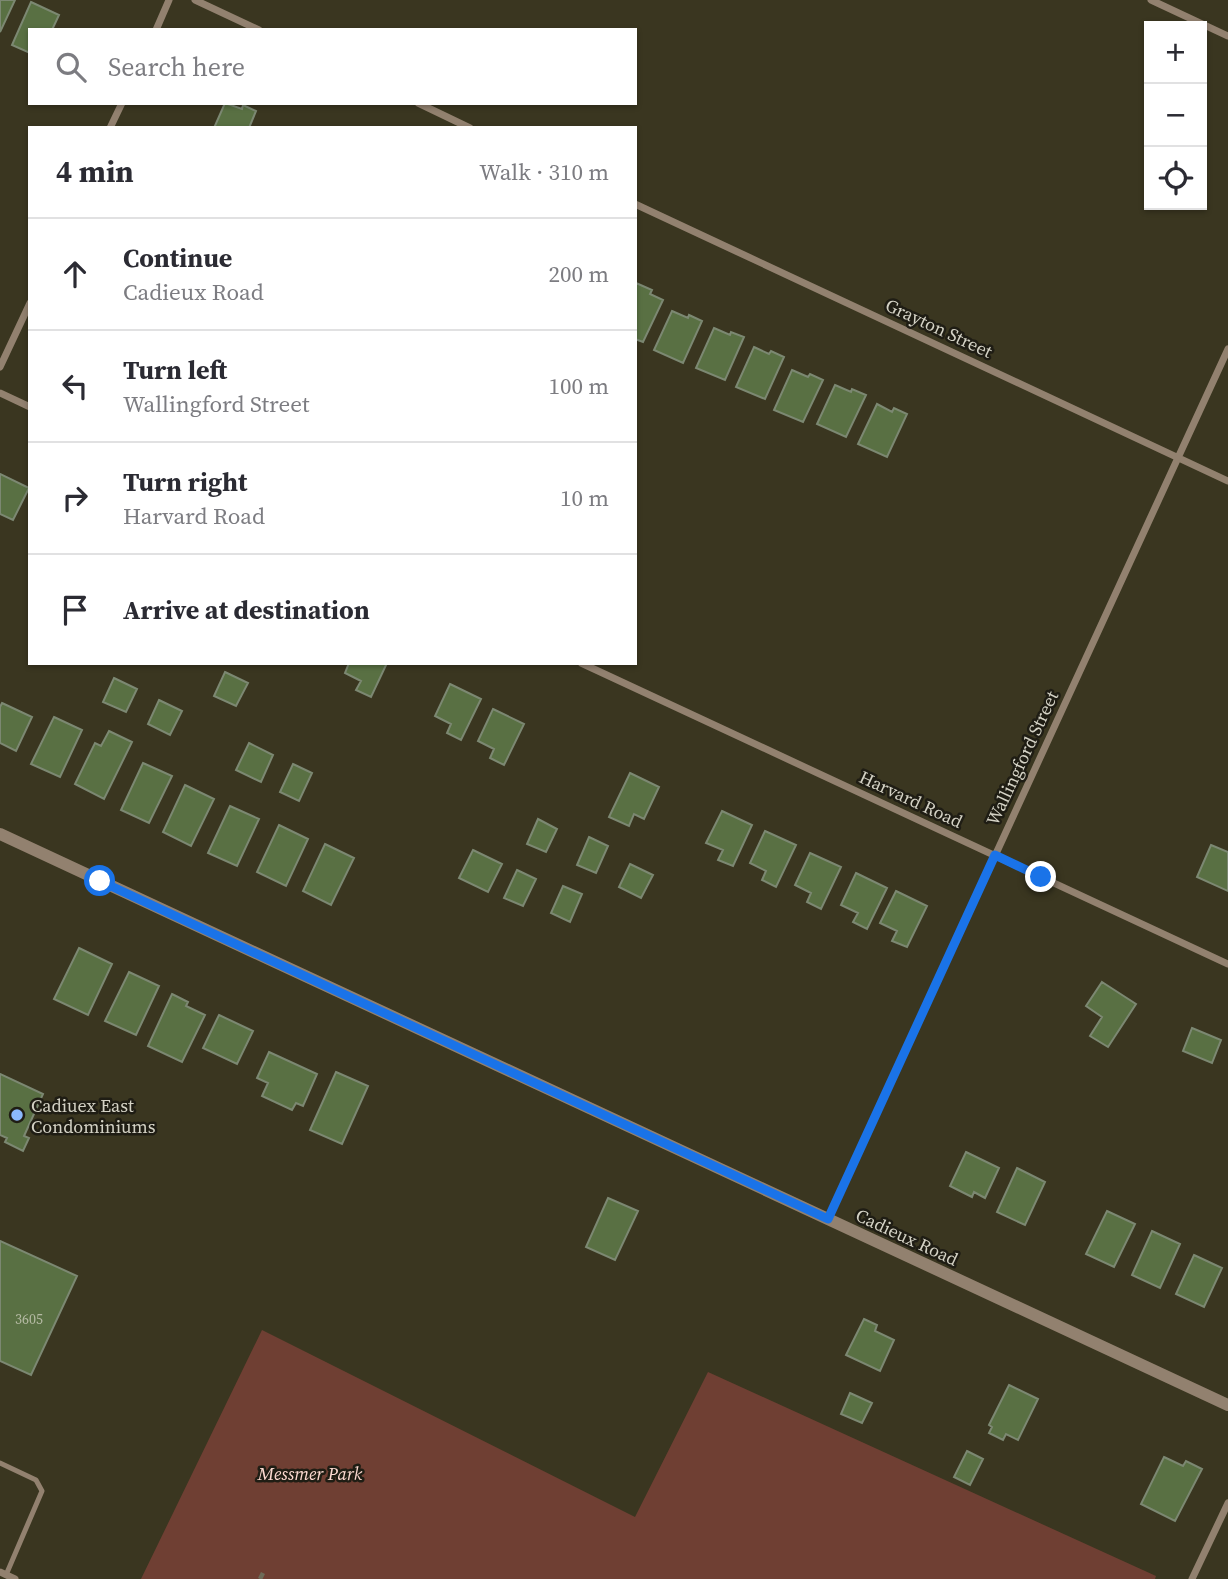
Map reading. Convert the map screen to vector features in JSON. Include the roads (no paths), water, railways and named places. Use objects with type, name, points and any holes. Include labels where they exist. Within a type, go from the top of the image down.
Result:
[{"type":"street","points":[[157,28],[169,0]]},
{"type":"street","points":[[195,0],[255,28]]},
{"type":"street","points":[[1152,0],[1228,36]]},
{"type":"street","points":[[111,126],[121,105]]},
{"type":"street","points":[[422,105],[466,126]]},
{"type":"street","name":"Grayton Street","points":[[637,205],[1228,481]]},
{"type":"street","points":[[0,367],[28,307]]},
{"type":"street","name":"Wallingford Street","points":[[828,1219],[1228,349]]},
{"type":"street","points":[[0,393],[28,406]]},
{"type":"street","name":"Harvard Road","points":[[585,665],[1228,964]]},
{"type":"street","name":"Cadieux Road","points":[[0,834],[1228,1405]]},
{"type":"street","points":[[1192,1579],[1228,1503]]},
{"type":"street","points":[[3,1575],[15,1579]]},
{"type":"lane","points":[[0,1463],[36,1480],[41,1491],[3,1575]]},
{"type":"place","name":"Cadiuex East Condominiums","points":[[17,1115]]},
{"type":"park label","name":"Messmer Park","points":[[310,1473]]}]
